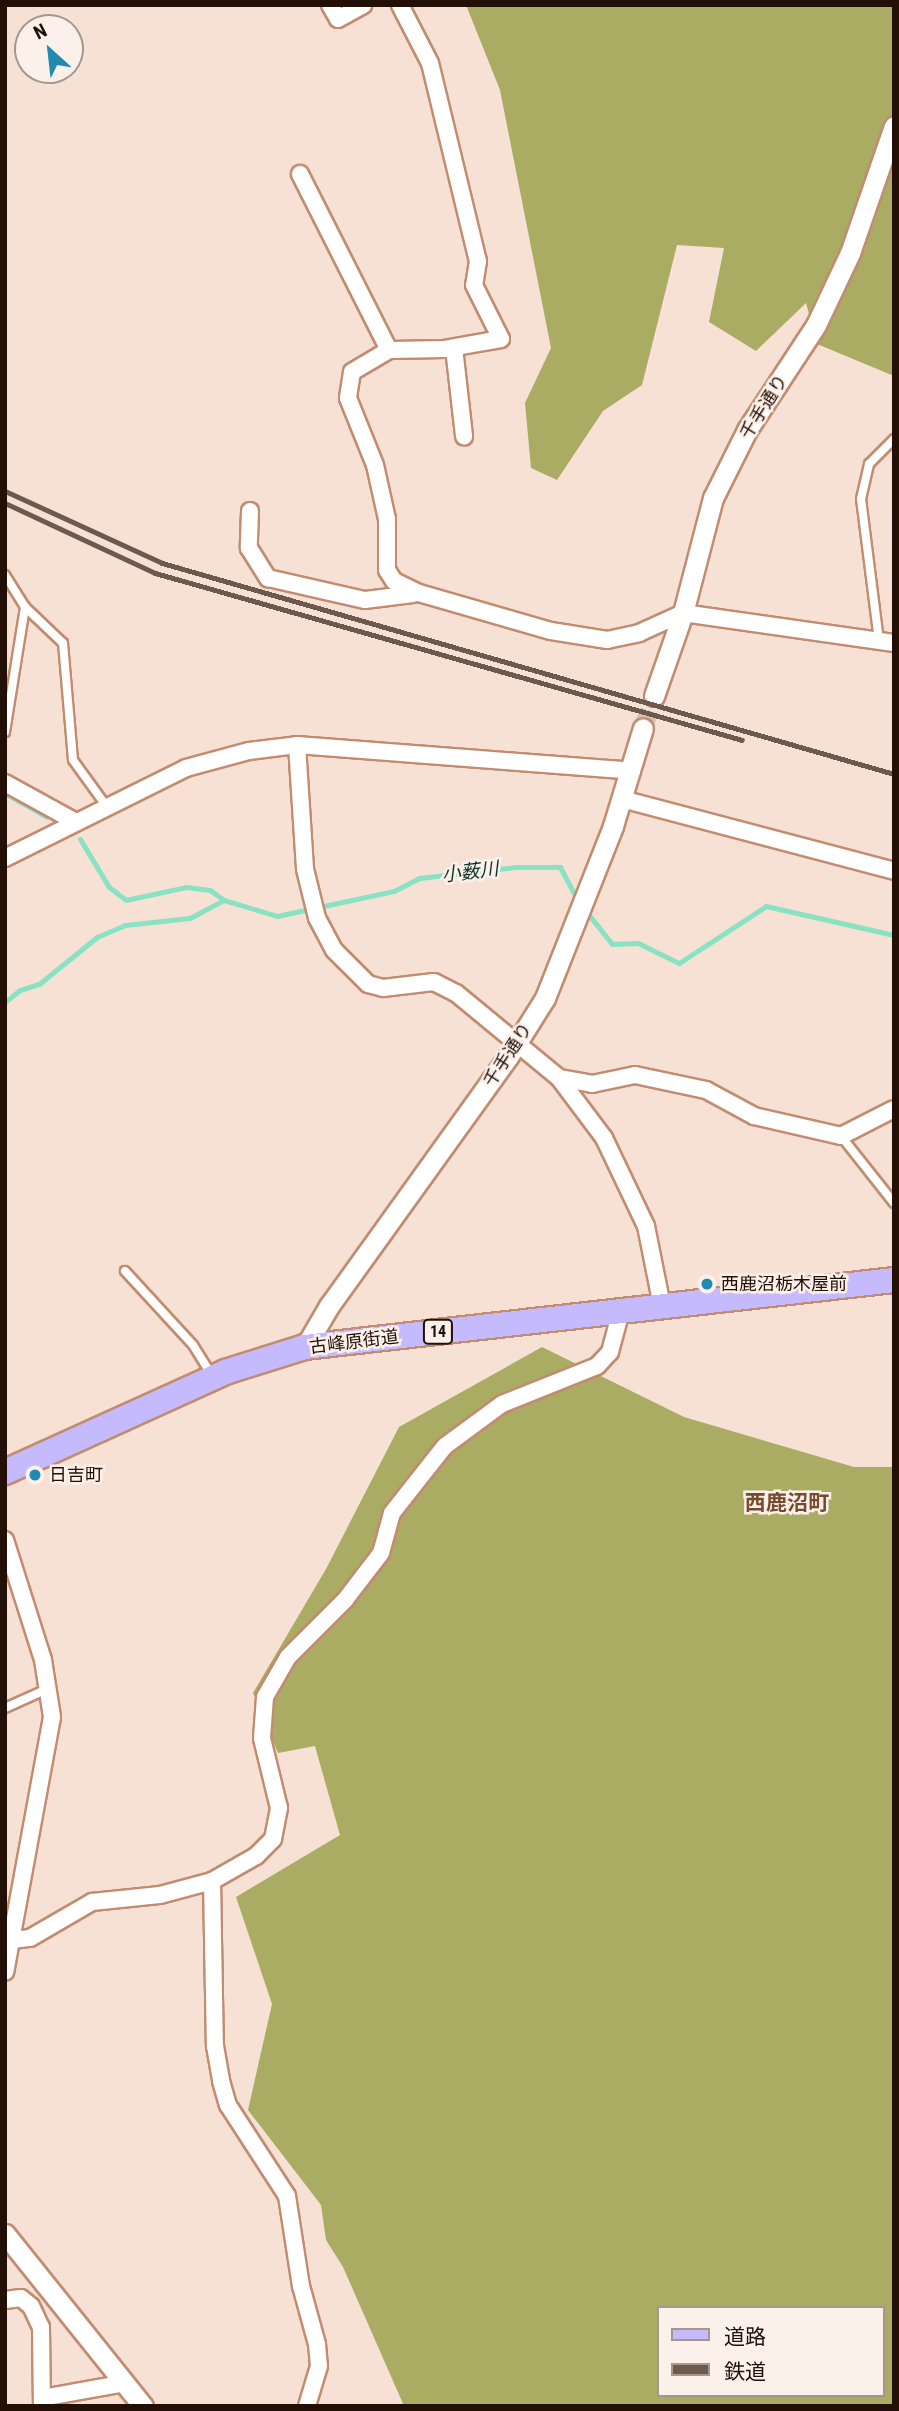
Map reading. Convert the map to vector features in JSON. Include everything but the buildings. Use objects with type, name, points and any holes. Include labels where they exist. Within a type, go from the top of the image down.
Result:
[{"type":"main road","name":"古峰原街道","points":[[5,1472],[212,1377],[305,1347],[894,1280]]},
{"type":"street","points":[[330,5],[338,19],[363,5]]},
{"type":"street","points":[[400,5],[430,63],[478,261],[474,285],[501,339],[454,348],[389,350],[352,372],[348,398],[375,465],[387,519],[387,570],[401,587],[551,631],[607,640],[639,633],[683,613],[886,642]]},
{"type":"street","name":"千手通り","points":[[654,695],[683,613],[713,498],[747,430],[816,325],[850,253],[894,126]]},
{"type":"street","points":[[300,174],[389,350]]},
{"type":"street","points":[[454,348],[464,436]]},
{"type":"street","points":[[250,511],[249,548],[268,578],[365,600],[423,594]]},
{"type":"street","name":"千手通り","points":[[305,1347],[329,1306],[545,998],[568,947],[622,799],[643,728]]},
{"type":"street","points":[[297,745],[305,869],[317,918],[334,950],[368,985],[383,988],[434,982],[456,993],[559,1078],[604,1138],[646,1226],[662,1306]]},
{"type":"street","points":[[5,858],[186,768],[249,751],[297,745],[632,771]]},
{"type":"street","points":[[5,783],[76,822]]},
{"type":"street","points":[[622,799],[894,871]]},
{"type":"street","points":[[559,1078],[592,1084],[635,1075],[706,1090],[754,1116],[841,1136],[894,1109]]},
{"type":"street","points":[[13,1940],[30,1938],[92,1902],[160,1895],[212,1881],[256,1856],[273,1839],[279,1808],[262,1738],[265,1697],[288,1657],[345,1600],[382,1553],[392,1513],[445,1446],[502,1404],[597,1366],[610,1352],[621,1311]]},
{"type":"street","points":[[5,1541],[43,1660],[52,1717],[5,1972]]},
{"type":"street","points":[[212,1881],[215,2046],[220,2081],[228,2105],[287,2196],[301,2286],[317,2344],[319,2366],[307,2406]]},
{"type":"street","points":[[5,2234],[144,2406]]},
{"type":"street","points":[[5,2300],[21,2298],[32,2306],[41,2328],[42,2402],[125,2383]]},
{"type":"lane","points":[[886,642],[861,499],[869,464],[894,439]]},
{"type":"lane","points":[[5,575],[25,607],[63,643],[73,760],[107,807]]},
{"type":"lane","points":[[5,732],[25,607]]},
{"type":"lane","points":[[841,1136],[894,1203]]},
{"type":"lane","points":[[125,1271],[193,1345],[212,1377]]},
{"type":"lane","points":[[5,1708],[48,1689]]},
{"type":"shaded area","points":[[466,5],[894,5],[894,376],[817,344],[806,303],[756,351],[709,322],[724,248],[677,245],[642,385],[603,411],[557,480],[531,468],[525,403],[551,348],[500,90]]},
{"type":"shaded area","points":[[542,1347],[684,1417],[854,1467],[894,1467],[894,2406],[404,2406],[343,2267],[326,2240],[321,2205],[248,2110],[272,2004],[236,1897],[340,1835],[315,1746],[278,1753],[253,1693],[326,1569],[399,1427]]},
{"type":"waterway","points":[[5,793],[47,817]]},
{"type":"waterway","name":"小薮川","points":[[80,839],[109,887],[126,900],[186,887],[210,890],[224,900],[277,916],[394,891],[419,878],[516,867],[560,867],[579,902]]},
{"type":"waterway","points":[[5,1002],[20,990],[39,984],[97,937],[125,925],[190,918],[224,900]]},
{"type":"waterway","points":[[585,910],[612,944],[638,943],[679,963],[766,906],[894,935]]},
{"type":"tunnel","points":[[643,728],[654,696]]},
{"type":"railway","points":[[5,491],[162,563],[894,774]]},
{"type":"railway","points":[[5,503],[155,573],[742,740]]},
{"type":"place","name":"西鹿沼栃木屋前","points":[[707,1284]]},
{"type":"place","name":"日吉町","points":[[35,1475]]},
{"type":"district","name":"西鹿沼町","points":[[787,1503]]}]
